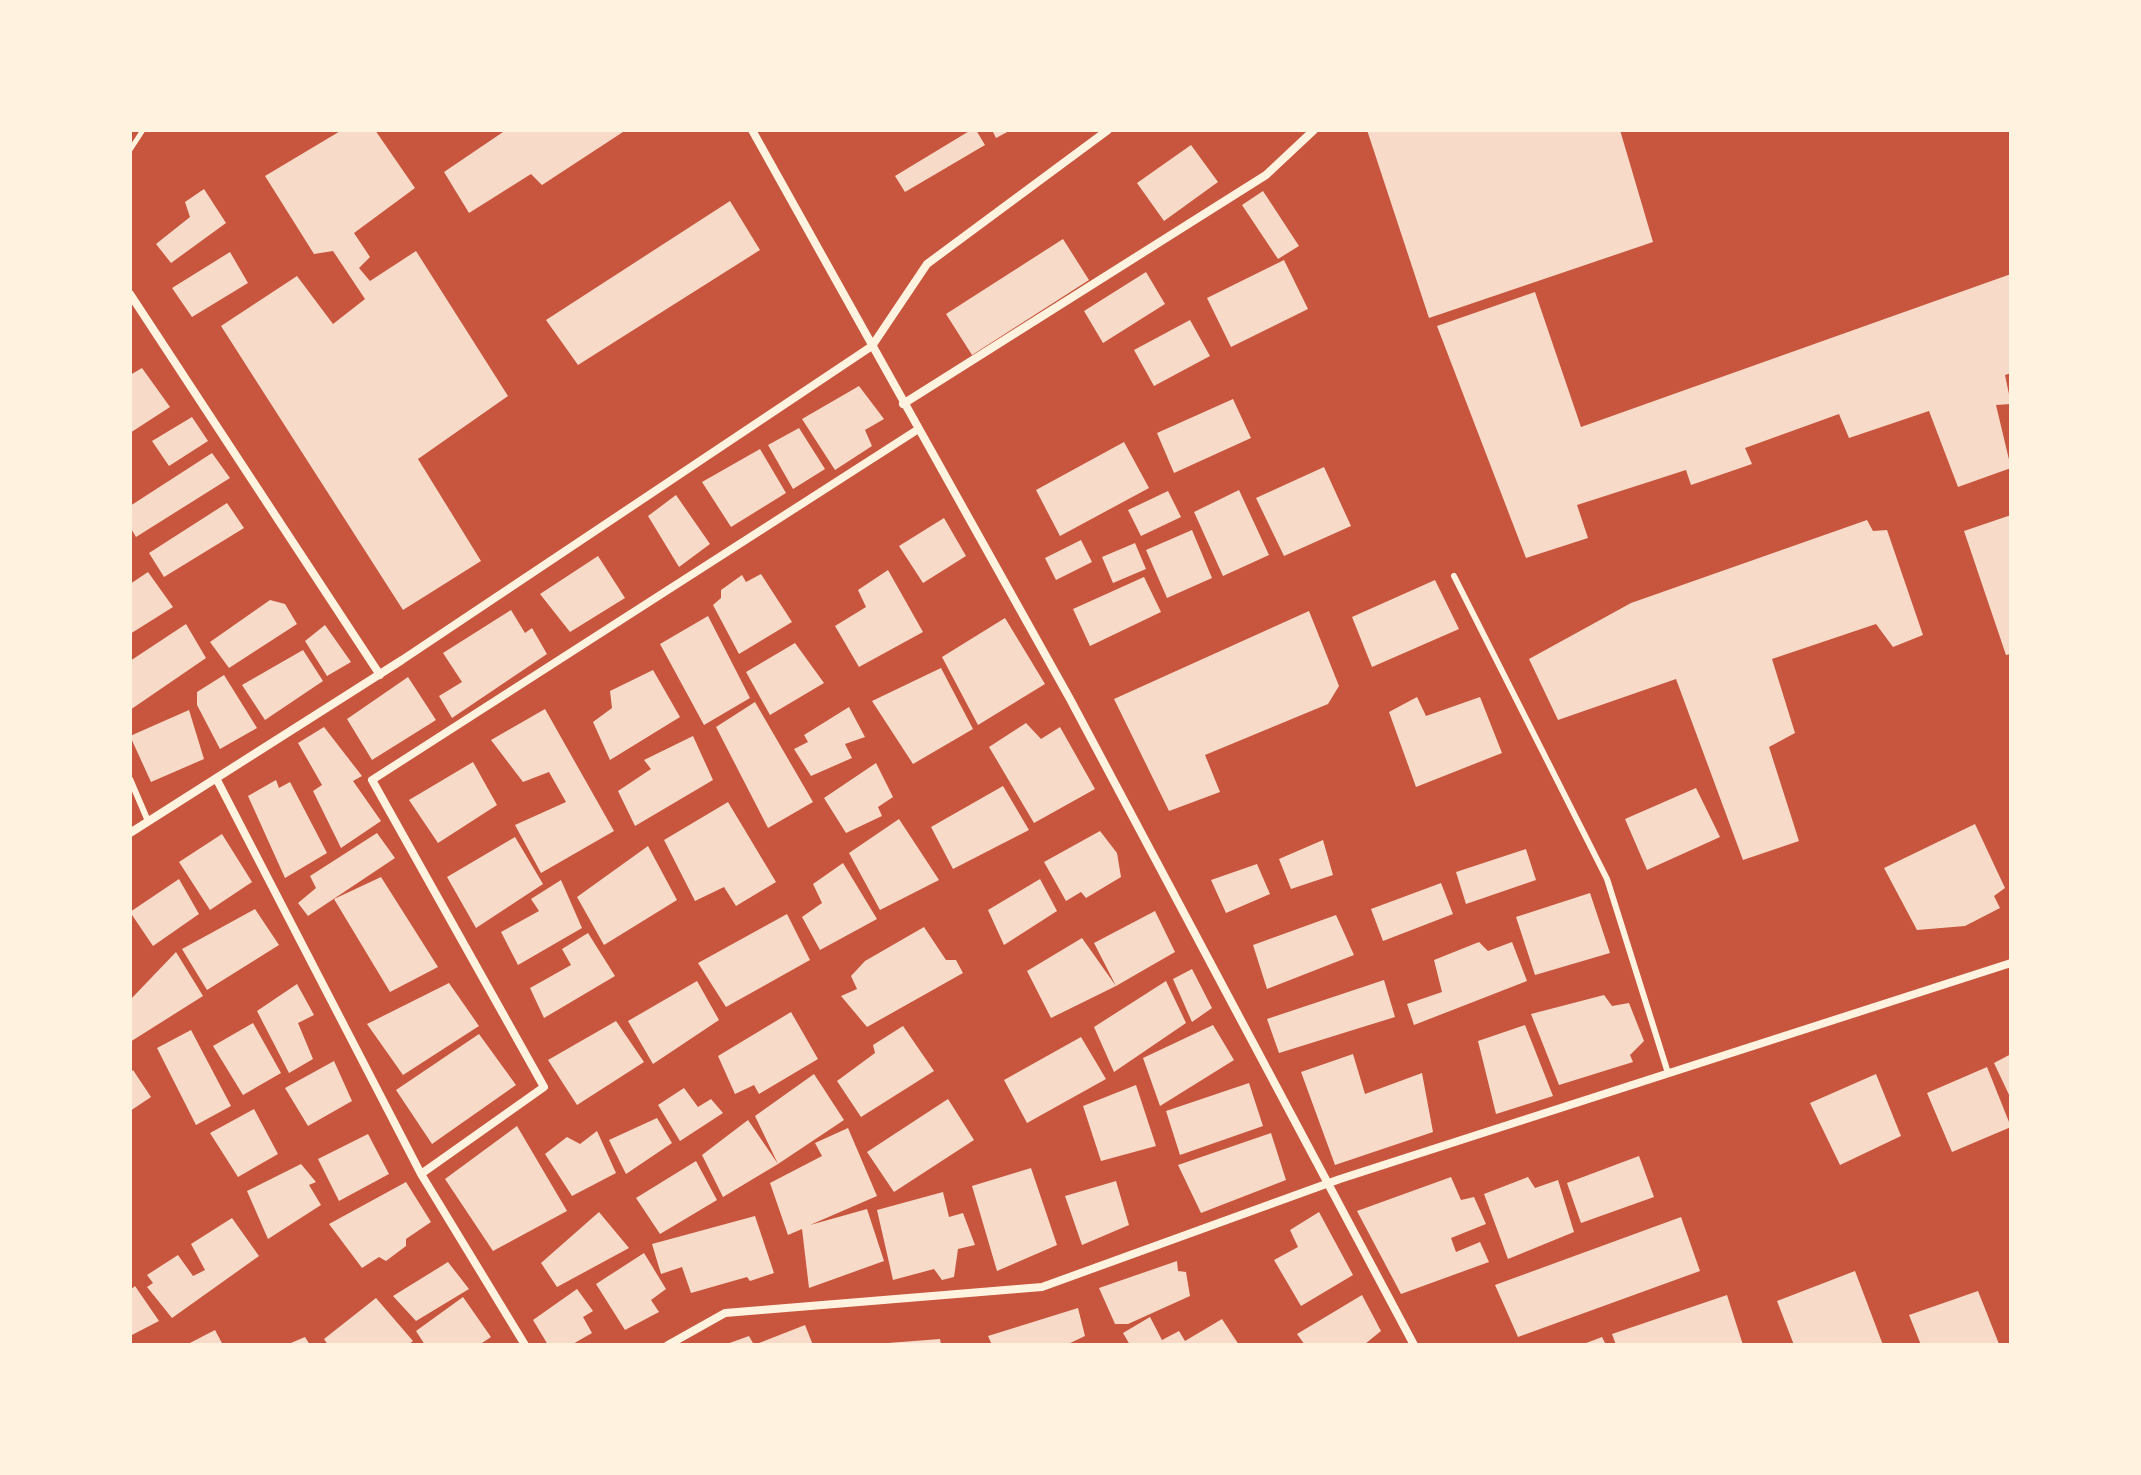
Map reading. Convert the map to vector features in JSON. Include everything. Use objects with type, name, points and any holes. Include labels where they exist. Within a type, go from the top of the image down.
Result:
[{"type":"street","points":[[752,130],[1070,699],[1414,1345]]},
{"type":"street","points":[[130,833],[380,675],[872,346],[927,264],[1108,130]]},
{"type":"street","points":[[903,404],[1266,175],[1314,130]]},
{"type":"street","points":[[130,294],[380,675]]},
{"type":"street","points":[[421,1174],[544,1087],[372,780],[917,430]]},
{"type":"street","points":[[216,778],[421,1174],[525,1345]]},
{"type":"street","points":[[668,1345],[725,1313],[1042,1287],[1328,1183],[2011,963]]},
{"type":"lane","points":[[1454,576],[1607,879],[1668,1073]]},
{"type":"lane","points":[[130,779],[148,821]]},
{"type":"path","points":[[130,150],[143,130]]},
{"type":"building","points":[[342,130],[375,130],[415,188],[354,233],[370,257],[359,268],[370,281],[416,251],[508,396],[418,459],[481,561],[403,610],[221,326],[297,276],[333,324],[365,299],[333,251],[314,254],[265,176]]},
{"type":"building","points":[[506,130],[626,130],[542,185],[531,174],[469,213],[444,172]]},
{"type":"building","points":[[971,130],[976,130],[985,145],[905,192],[895,176]]},
{"type":"building","points":[[992,130],[1011,130],[996,138]]},
{"type":"building","points":[[1367,130],[1620,130],[1653,242],[1429,318]]},
{"type":"building","points":[[1191,145],[1218,182],[1164,221],[1137,183]]},
{"type":"building","points":[[204,189],[226,223],[171,263],[156,244],[190,217],[185,202]]},
{"type":"building","points":[[1263,191],[1299,246],[1278,259],[1242,205]]},
{"type":"building","points":[[730,201],[760,250],[578,365],[546,320]]},
{"type":"building","points":[[1063,239],[1089,280],[972,355],[946,314]]},
{"type":"building","points":[[230,252],[248,283],[192,317],[172,288]]},
{"type":"building","points":[[1284,260],[1308,309],[1231,347],[1207,298]]},
{"type":"building","points":[[1146,272],[1165,304],[1103,343],[1084,311]]},
{"type":"building","points":[[2011,274],[2011,373],[2005,375],[2011,404],[1996,405],[2011,468],[1958,487],[1929,411],[1849,438],[1839,414],[1745,448],[1752,464],[1691,485],[1686,470],[1577,505],[1588,538],[1526,558],[1437,326],[1535,292],[1581,427]]},
{"type":"building","points":[[1190,320],[1210,356],[1154,386],[1134,350]]},
{"type":"building","points":[[142,368],[170,407],[130,433],[130,375]]},
{"type":"building","points":[[859,386],[884,419],[865,430],[872,446],[835,470],[802,419]]},
{"type":"building","points":[[1233,399],[1251,438],[1174,473],[1157,433]]},
{"type":"building","points":[[192,417],[208,441],[169,466],[152,441]]},
{"type":"building","points":[[799,428],[825,469],[793,489],[768,445]]},
{"type":"building","points":[[1124,442],[1149,488],[1060,536],[1036,490]]},
{"type":"building","points":[[760,449],[786,493],[731,527],[702,482]]},
{"type":"building","points":[[212,453],[230,478],[136,537],[130,527],[130,506]]},
{"type":"building","points":[[1324,467],[1351,526],[1284,556],[1256,498]]},
{"type":"building","points":[[1239,490],[1269,555],[1223,576],[1194,512]]},
{"type":"building","points":[[1168,491],[1181,517],[1141,536],[1128,510]]},
{"type":"building","points":[[676,495],[710,544],[679,567],[648,516]]},
{"type":"building","points":[[227,503],[244,528],[164,577],[149,553]]},
{"type":"building","points":[[2011,515],[2011,654],[2006,655],[1964,531]]},
{"type":"building","points":[[944,518],[966,556],[923,583],[899,546]]},
{"type":"building","points":[[1867,520],[1873,531],[1887,530],[1923,635],[1893,647],[1876,624],[1772,659],[1795,733],[1769,747],[1799,841],[1743,860],[1676,679],[1558,720],[1529,659],[1631,603]]},
{"type":"building","points":[[1192,530],[1212,578],[1167,598],[1146,550]]},
{"type":"building","points":[[1081,540],[1092,562],[1056,580],[1045,558]]},
{"type":"building","points":[[1135,543],[1146,569],[1113,583],[1102,557]]},
{"type":"building","points":[[598,556],[625,598],[570,632],[540,594]]},
{"type":"building","points":[[888,570],[923,632],[859,667],[835,626],[866,607],[858,590]]},
{"type":"building","points":[[148,572],[173,607],[130,634],[130,584]]},
{"type":"building","points":[[761,574],[792,622],[739,654],[713,605],[721,598],[721,590],[742,575],[746,582]]},
{"type":"building","points":[[1144,577],[1161,612],[1090,646],[1073,609]]},
{"type":"building","points":[[1435,580],[1459,629],[1372,667],[1352,617]]},
{"type":"building","points":[[270,600],[285,604],[297,624],[229,668],[210,642]]},
{"type":"building","points":[[511,610],[525,633],[532,628],[547,654],[452,718],[439,696],[462,682],[443,653]]},
{"type":"building","points":[[1309,611],[1339,686],[1328,704],[1205,755],[1220,792],[1169,811],[1114,699]]},
{"type":"building","points":[[708,616],[750,698],[704,725],[660,644]]},
{"type":"building","points":[[1005,618],[1045,684],[978,725],[942,657]]},
{"type":"building","points":[[186,624],[206,658],[130,710],[130,661]]},
{"type":"building","points":[[325,625],[351,662],[327,676],[305,641]]},
{"type":"building","points":[[795,643],[824,683],[770,715],[746,672]]},
{"type":"building","points":[[303,650],[323,681],[265,720],[242,685]]},
{"type":"building","points":[[941,668],[973,729],[913,764],[872,701]]},
{"type":"building","points":[[653,670],[680,717],[610,760],[593,722],[612,708],[610,691]]},
{"type":"building","points":[[224,675],[257,728],[220,749],[197,705],[197,692]]},
{"type":"building","points":[[408,677],[436,720],[372,760],[347,719]]},
{"type":"building","points":[[1417,697],[1426,716],[1480,697],[1502,753],[1416,787],[1389,712]]},
{"type":"building","points":[[755,702],[813,802],[768,828],[716,727]]},
{"type":"building","points":[[849,707],[865,737],[845,744],[852,758],[811,776],[794,749],[808,742],[804,735]]},
{"type":"building","points":[[545,709],[614,831],[541,873],[515,825],[566,802],[549,772],[523,782],[491,740]]},
{"type":"building","points":[[189,710],[204,759],[151,782],[130,736]]},
{"type":"building","points":[[1026,723],[1041,739],[1060,727],[1095,789],[1034,823],[989,747]]},
{"type":"building","points":[[324,727],[362,776],[353,781],[381,821],[341,848],[313,791],[322,785],[298,743]]},
{"type":"building","points":[[693,736],[713,780],[635,826],[618,791],[651,769],[644,760]]},
{"type":"building","points":[[473,762],[497,805],[438,843],[409,800]]},
{"type":"building","points":[[876,763],[893,797],[878,807],[882,816],[846,833],[824,798]]},
{"type":"building","points":[[276,780],[279,788],[290,782],[327,853],[285,878],[248,796]]},
{"type":"building","points":[[1003,786],[1029,830],[953,869],[931,827]]},
{"type":"building","points":[[1696,788],[1720,837],[1647,870],[1625,819]]},
{"type":"building","points":[[728,802],[776,882],[736,906],[724,887],[695,901],[664,840]]},
{"type":"building","points":[[899,819],[939,880],[880,910],[849,853]]},
{"type":"building","points":[[1975,824],[2005,888],[1994,896],[2000,908],[1965,926],[1917,930],[1884,868]]},
{"type":"building","points":[[1100,831],[1117,853],[1121,877],[1086,898],[1081,892],[1066,901],[1044,862]]},
{"type":"building","points":[[377,833],[395,858],[308,916],[298,903],[316,888],[310,876]]},
{"type":"building","points":[[222,834],[252,882],[210,910],[179,862]]},
{"type":"building","points":[[515,837],[543,884],[476,928],[447,877]]},
{"type":"building","points":[[1323,840],[1333,875],[1291,889],[1279,859]]},
{"type":"building","points":[[648,846],[677,900],[604,945],[577,897]]},
{"type":"building","points":[[1526,849],[1536,880],[1466,904],[1456,872]]},
{"type":"building","points":[[843,863],[877,919],[820,950],[802,917],[822,903],[813,884]]},
{"type":"building","points":[[1257,864],[1270,894],[1226,913],[1211,880]]},
{"type":"building","points":[[381,877],[438,967],[390,992],[334,899]]},
{"type":"building","points":[[179,879],[199,914],[153,946],[130,912]]},
{"type":"building","points":[[1040,879],[1057,911],[1004,945],[988,910]]},
{"type":"building","points":[[561,880],[582,928],[518,965],[501,932],[539,911],[531,899]]},
{"type":"building","points":[[1441,883],[1453,914],[1383,941],[1371,909]]},
{"type":"building","points":[[1590,893],[1610,953],[1535,975],[1516,917]]},
{"type":"building","points":[[255,909],[279,945],[207,990],[182,949]]},
{"type":"building","points":[[1155,911],[1175,952],[1116,986],[1094,943]]},
{"type":"building","points":[[787,914],[810,960],[726,1007],[698,963]]},
{"type":"building","points":[[1336,915],[1354,955],[1267,989],[1253,945]]},
{"type":"building","points":[[924,927],[946,960],[956,960],[963,973],[867,1027],[841,996],[857,989],[851,976],[865,961]]},
{"type":"building","points":[[588,933],[615,976],[544,1018],[530,988],[571,965],[562,949]]},
{"type":"building","points":[[1082,938],[1116,986],[1051,1018],[1027,971]]},
{"type":"building","points":[[1479,942],[1488,951],[1512,942],[1527,981],[1414,1025],[1407,1004],[1442,992],[1434,960]]},
{"type":"building","points":[[176,952],[203,996],[130,1042],[130,1000]]},
{"type":"building","points":[[1192,969],[1212,1008],[1192,1022],[1173,979]]},
{"type":"building","points":[[1384,980],[1395,1017],[1279,1053],[1267,1019]]},
{"type":"building","points":[[697,981],[719,1020],[653,1064],[628,1021]]},
{"type":"building","points":[[1166,981],[1186,1023],[1114,1072],[1094,1027]]},
{"type":"building","points":[[449,983],[479,1026],[403,1075],[367,1024]]},
{"type":"building","points":[[297,984],[314,1015],[298,1023],[313,1059],[289,1073],[257,1011]]},
{"type":"building","points":[[1604,995],[1612,1006],[1629,1003],[1644,1041],[1630,1055],[1633,1062],[1559,1085],[1531,1014]]},
{"type":"building","points":[[791,1012],[818,1059],[759,1094],[754,1085],[735,1094],[718,1056]]},
{"type":"building","points":[[616,1021],[644,1062],[577,1105],[548,1060]]},
{"type":"building","points":[[253,1023],[281,1073],[243,1095],[213,1046]]},
{"type":"building","points":[[1213,1025],[1234,1060],[1160,1106],[1143,1058]]},
{"type":"building","points":[[1525,1025],[1553,1096],[1496,1114],[1478,1041]]},
{"type":"building","points":[[903,1026],[934,1071],[861,1117],[837,1081],[875,1053],[873,1045]]},
{"type":"building","points":[[191,1030],[231,1106],[196,1125],[157,1048]]},
{"type":"building","points":[[479,1034],[516,1085],[432,1144],[396,1090]]},
{"type":"building","points":[[1081,1037],[1106,1079],[1027,1123],[1004,1080]]},
{"type":"building","points":[[1353,1054],[1365,1094],[1422,1073],[1433,1132],[1335,1165],[1301,1072]]},
{"type":"building","points":[[2011,1054],[2011,1099],[1994,1063]]},
{"type":"building","points":[[334,1061],[352,1101],[308,1126],[285,1088]]},
{"type":"building","points":[[1987,1067],[2011,1127],[1952,1152],[1927,1093]]},
{"type":"building","points":[[133,1070],[151,1097],[130,1111],[130,1073]]},
{"type":"building","points":[[814,1074],[844,1120],[778,1164],[755,1116]]},
{"type":"building","points":[[1876,1074],[1901,1136],[1840,1165],[1810,1103]]},
{"type":"building","points":[[1249,1083],[1263,1126],[1180,1155],[1166,1111]]},
{"type":"building","points":[[1136,1085],[1156,1146],[1101,1161],[1083,1106]]},
{"type":"building","points":[[684,1088],[698,1107],[711,1099],[723,1113],[680,1141],[658,1105]]},
{"type":"building","points":[[948,1099],[974,1140],[894,1192],[867,1152]]},
{"type":"building","points":[[254,1109],[278,1154],[238,1177],[210,1133]]},
{"type":"building","points":[[657,1118],[672,1143],[626,1174],[609,1140]]},
{"type":"building","points":[[748,1120],[778,1164],[723,1197],[702,1155]]},
{"type":"building","points":[[517,1126],[567,1211],[493,1251],[445,1179]]},
{"type":"building","points":[[848,1128],[877,1196],[810,1225],[867,1209],[884,1261],[809,1288],[802,1229],[788,1235],[770,1183],[822,1156],[815,1143]]},
{"type":"building","points":[[597,1131],[616,1173],[572,1196],[545,1154],[567,1137],[580,1144]]},
{"type":"building","points":[[1271,1133],[1286,1180],[1201,1213],[1178,1165]]},
{"type":"building","points":[[368,1134],[389,1174],[339,1201],[318,1159]]},
{"type":"building","points":[[1639,1156],[1654,1197],[1581,1223],[1567,1183]]},
{"type":"building","points":[[696,1161],[717,1200],[660,1234],[636,1198]]},
{"type":"building","points":[[301,1164],[316,1182],[309,1185],[321,1205],[268,1239],[247,1191]]},
{"type":"building","points":[[1031,1168],[1057,1245],[997,1271],[972,1186]]},
{"type":"building","points":[[1451,1177],[1461,1200],[1474,1197],[1486,1224],[1451,1238],[1456,1252],[1480,1242],[1489,1262],[1401,1294],[1357,1211]]},
{"type":"building","points":[[1528,1177],[1535,1188],[1558,1180],[1574,1232],[1508,1259],[1484,1194]]},
{"type":"building","points":[[1116,1181],[1129,1225],[1082,1245],[1065,1196]]},
{"type":"building","points":[[406,1182],[431,1222],[406,1239],[406,1246],[386,1261],[379,1257],[362,1268],[329,1224]]},
{"type":"building","points":[[943,1192],[949,1217],[963,1213],[975,1245],[958,1249],[954,1277],[942,1280],[934,1269],[893,1280],[877,1210]]},
{"type":"building","points":[[599,1212],[629,1248],[557,1287],[541,1263]]},
{"type":"building","points":[[1319,1212],[1353,1275],[1301,1306],[1274,1260],[1298,1247],[1290,1230]]},
{"type":"building","points":[[755,1216],[774,1273],[750,1281],[747,1277],[691,1293],[682,1267],[661,1274],[652,1244]]},
{"type":"building","points":[[1681,1217],[1700,1271],[1518,1337],[1495,1285]]},
{"type":"building","points":[[232,1218],[259,1256],[172,1318],[147,1287],[153,1283],[147,1275],[178,1255],[193,1276],[205,1270],[191,1244]]},
{"type":"building","points":[[644,1253],[666,1289],[651,1300],[659,1312],[625,1330],[596,1284]]},
{"type":"building","points":[[1177,1261],[1178,1271],[1186,1272],[1190,1296],[1128,1324],[1115,1324],[1099,1288]]},
{"type":"building","points":[[448,1262],[469,1289],[416,1321],[393,1296]]},
{"type":"building","points":[[1855,1271],[1883,1345],[1794,1345],[1777,1301]]},
{"type":"building","points":[[135,1286],[159,1321],[130,1336],[130,1290]]},
{"type":"building","points":[[577,1289],[593,1311],[583,1317],[592,1333],[571,1345],[548,1345],[533,1320]]},
{"type":"building","points":[[1978,1291],[1999,1344],[1921,1345],[1909,1315]]},
{"type":"building","points":[[1362,1295],[1381,1331],[1365,1344],[1305,1345],[1297,1334]]},
{"type":"building","points":[[1727,1295],[1743,1345],[1616,1345],[1612,1334]]},
{"type":"building","points":[[463,1297],[491,1337],[479,1345],[425,1345],[416,1331]]},
{"type":"building","points":[[376,1298],[413,1341],[408,1345],[328,1345],[324,1339]]},
{"type":"building","points":[[1078,1308],[1085,1336],[1066,1345],[992,1345],[988,1336]]},
{"type":"building","points":[[1150,1317],[1162,1340],[1179,1331],[1185,1341],[1222,1319],[1239,1345],[1130,1345],[1123,1333]]},
{"type":"building","points":[[805,1325],[813,1345],[754,1345]]},
{"type":"building","points":[[215,1330],[223,1345],[186,1345]]},
{"type":"building","points":[[749,1336],[754,1345],[724,1345]]},
{"type":"building","points":[[305,1337],[310,1345],[286,1345]]},
{"type":"building","points":[[1602,1337],[1606,1345],[1581,1345]]},
{"type":"building","points":[[940,1339],[941,1345],[888,1345],[888,1343]]}]
